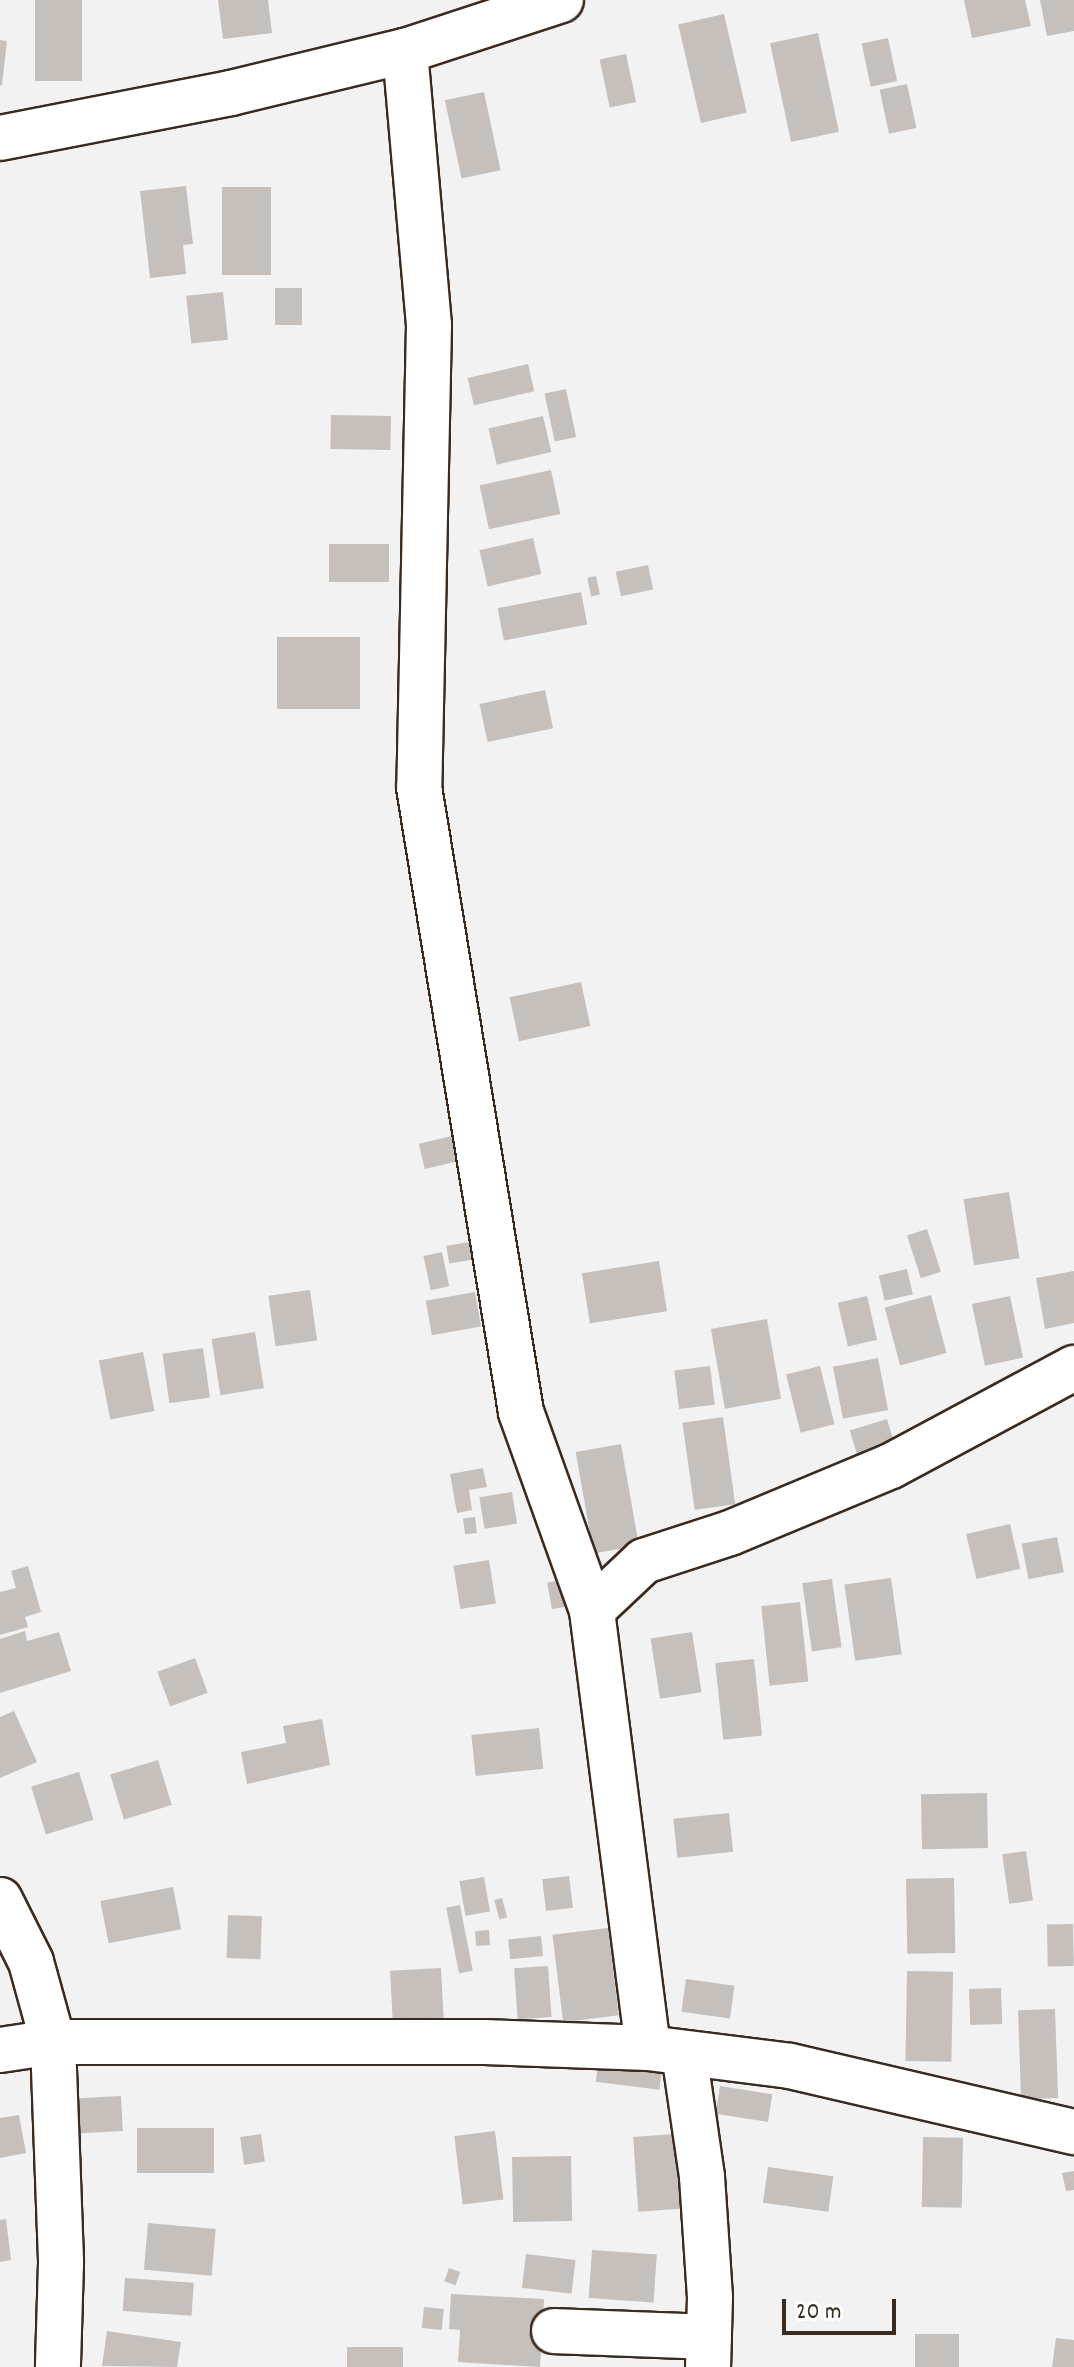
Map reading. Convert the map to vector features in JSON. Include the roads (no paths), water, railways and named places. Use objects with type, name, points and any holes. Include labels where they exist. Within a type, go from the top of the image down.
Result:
[{"type":"street","points":[[0,138],[231,93],[405,51],[561,0]]},
{"type":"street","points":[[405,51],[429,325],[419,787],[521,1412],[592,1610],[666,2050],[702,2177],[708,2352],[554,2331]]},
{"type":"street","points":[[592,1610],[644,1561],[730,1533],[891,1466],[1074,1368]]},
{"type":"street","points":[[0,1900],[31,1962],[53,2042],[61,2263],[58,2367]]},
{"type":"street","points":[[0,2050],[53,2042],[483,2042],[666,2050],[790,2066],[1074,2132]]}]
